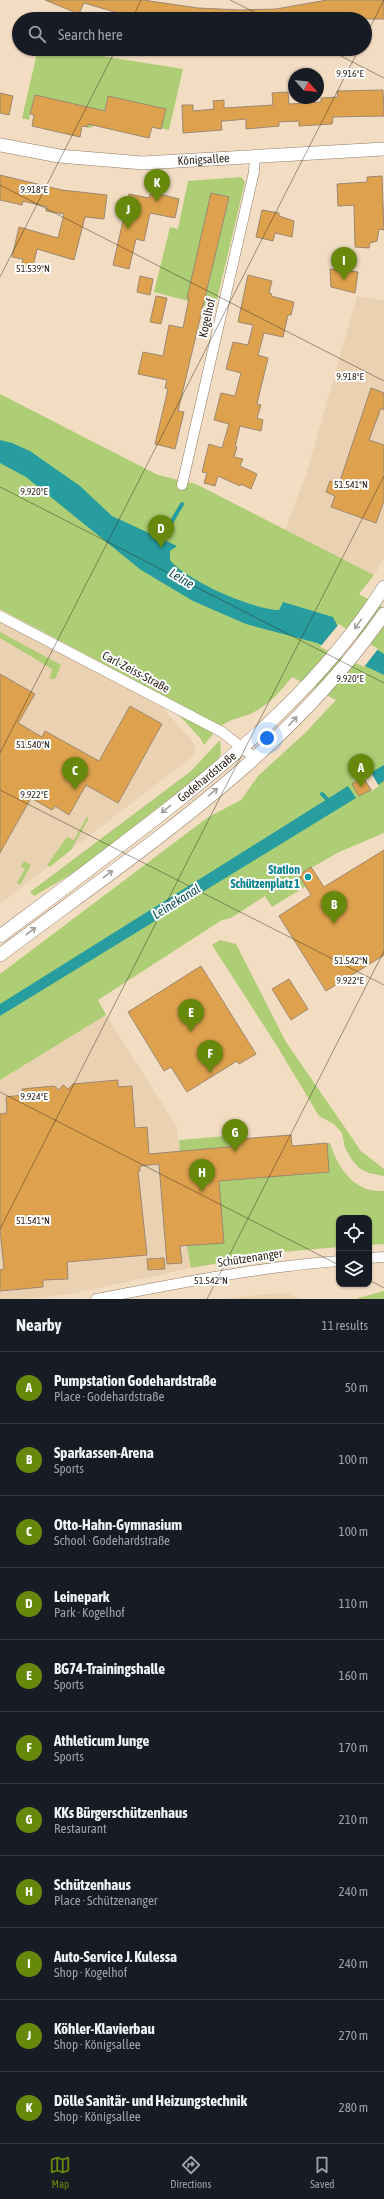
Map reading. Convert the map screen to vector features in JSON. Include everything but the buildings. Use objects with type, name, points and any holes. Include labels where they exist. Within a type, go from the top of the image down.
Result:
[{"type":"street","name":"Königsallee","points":[[0,145],[59,156],[143,164],[384,149]]},
{"type":"street","name":"Kogelhof","points":[[182,485],[254,172],[255,157]]},
{"type":"street","name":"Godehardstraße","points":[[0,936],[104,858],[243,748],[304,689],[345,641],[382,590]]},
{"type":"street","name":"Godehardstraße","points":[[0,955],[176,822],[254,757],[319,695],[358,649],[384,614]]},
{"type":"street","name":"Carl-Zeiss-Straße","points":[[0,616],[222,732],[254,757]]},
{"type":"street","points":[[372,1258],[384,1257]]},
{"type":"street","name":"Schützenanger","points":[[96,1299],[250,1271],[300,1264],[336,1261]]},
{"type":"shaded area","points":[[357,296],[384,301],[384,559],[374,575],[285,530],[307,472]]},
{"type":"shaded area","points":[[0,621],[163,706],[164,710],[191,739],[196,748],[192,757],[0,904]]},
{"type":"shaded area","points":[[106,1015],[177,1127],[191,1268],[71,1294],[23,1299],[0,1299],[0,1080]]},
{"type":"shaded area","points":[[283,1292],[301,1299],[223,1299],[277,1293]]},
{"type":"green space","points":[[36,56],[102,56],[183,69],[169,130],[95,114],[92,128],[30,114],[29,120],[22,118]]},
{"type":"green space","points":[[241,177],[245,182],[215,308],[154,292],[170,227],[178,229],[188,181]]},
{"type":"green space","points":[[0,394],[158,475],[196,484],[374,575],[359,594],[384,608],[384,833],[339,852],[299,875],[306,886],[272,907],[265,896],[231,918],[222,920],[98,1000],[106,1015],[0,1080],[0,974],[207,818],[241,800],[258,776],[305,733],[336,700],[292,677],[268,703],[250,714],[231,720],[221,726],[0,609]]},
{"type":"green space","points":[[0,632],[61,665],[55,679],[50,679],[52,669],[0,638]]},
{"type":"green space","points":[[180,716],[214,733],[204,745],[200,738]]},
{"type":"green space","points":[[220,740],[221,754],[214,764],[77,871],[34,896],[30,892],[191,771]]},
{"type":"green space","points":[[87,817],[89,818],[71,850],[50,867],[47,865],[67,837],[74,840]]},
{"type":"green space","points":[[24,861],[31,865],[20,885],[17,883],[25,869],[21,866]]},
{"type":"green space","points":[[220,940],[236,944],[286,1042],[361,1151],[384,1169],[384,1176],[369,1173],[359,1168],[345,1148],[342,1133],[334,1124],[319,1116],[277,1046],[212,945]]},
{"type":"green space","points":[[238,1135],[239,1139],[291,1135],[292,1146],[330,1143],[333,1152],[343,1170],[349,1177],[364,1188],[373,1191],[384,1191],[384,1244],[372,1245],[372,1215],[336,1215],[336,1247],[282,1252],[191,1268],[187,1246],[179,1140]]},
{"type":"green space","points":[[384,1291],[384,1299],[358,1299],[358,1298]]},
{"type":"water","name":"Leine","points":[[0,440],[12,443],[30,451],[80,486],[112,516],[177,546],[170,551],[170,560],[178,568],[204,585],[237,599],[268,609],[279,610],[283,602],[333,617],[337,625],[384,654],[384,675],[317,643],[246,624],[193,601],[141,570],[26,477],[0,463]]},
{"type":"water","points":[[384,765],[384,781],[371,790],[363,777]]},
{"type":"water","name":"Leinekanal","points":[[348,786],[356,798],[0,1016],[0,1004]]},
{"type":"pier","points":[[339,624],[378,649],[364,667],[320,647]]},
{"type":"pier","points":[[370,771],[379,786],[372,791],[362,775]]},
{"type":"waterway","points":[[160,542],[182,504]]},
{"type":"waterway","points":[[322,794],[330,802]]},
{"type":"place","name":"Dölle Sanitär- und Heizungstechnik","points":[[157,202]]},
{"type":"place","name":"Köhler-Klavierbau","points":[[128,229]]},
{"type":"place","name":"Auto-Service J. Kulessa","points":[[344,280]]},
{"type":"place","name":"Leinepark","points":[[161,548]]},
{"type":"place","name":"Pumpstation Godehardstraße","points":[[361,787]]},
{"type":"place","name":"Otto-Hahn-Gymnasium","points":[[75,790]]},
{"type":"place","name":"Station Schützenplatz 1","points":[[308,877]]},
{"type":"place","name":"Sparkassen-Arena","points":[[334,924]]},
{"type":"place","name":"BG74-Trainingshalle","points":[[191,1032]]},
{"type":"place","name":"Athleticum Junge","points":[[210,1073]]},
{"type":"place","name":"KKs Bürgerschützenhaus","points":[[235,1152]]},
{"type":"place","name":"Schützenhaus","points":[[202,1192]]}]
